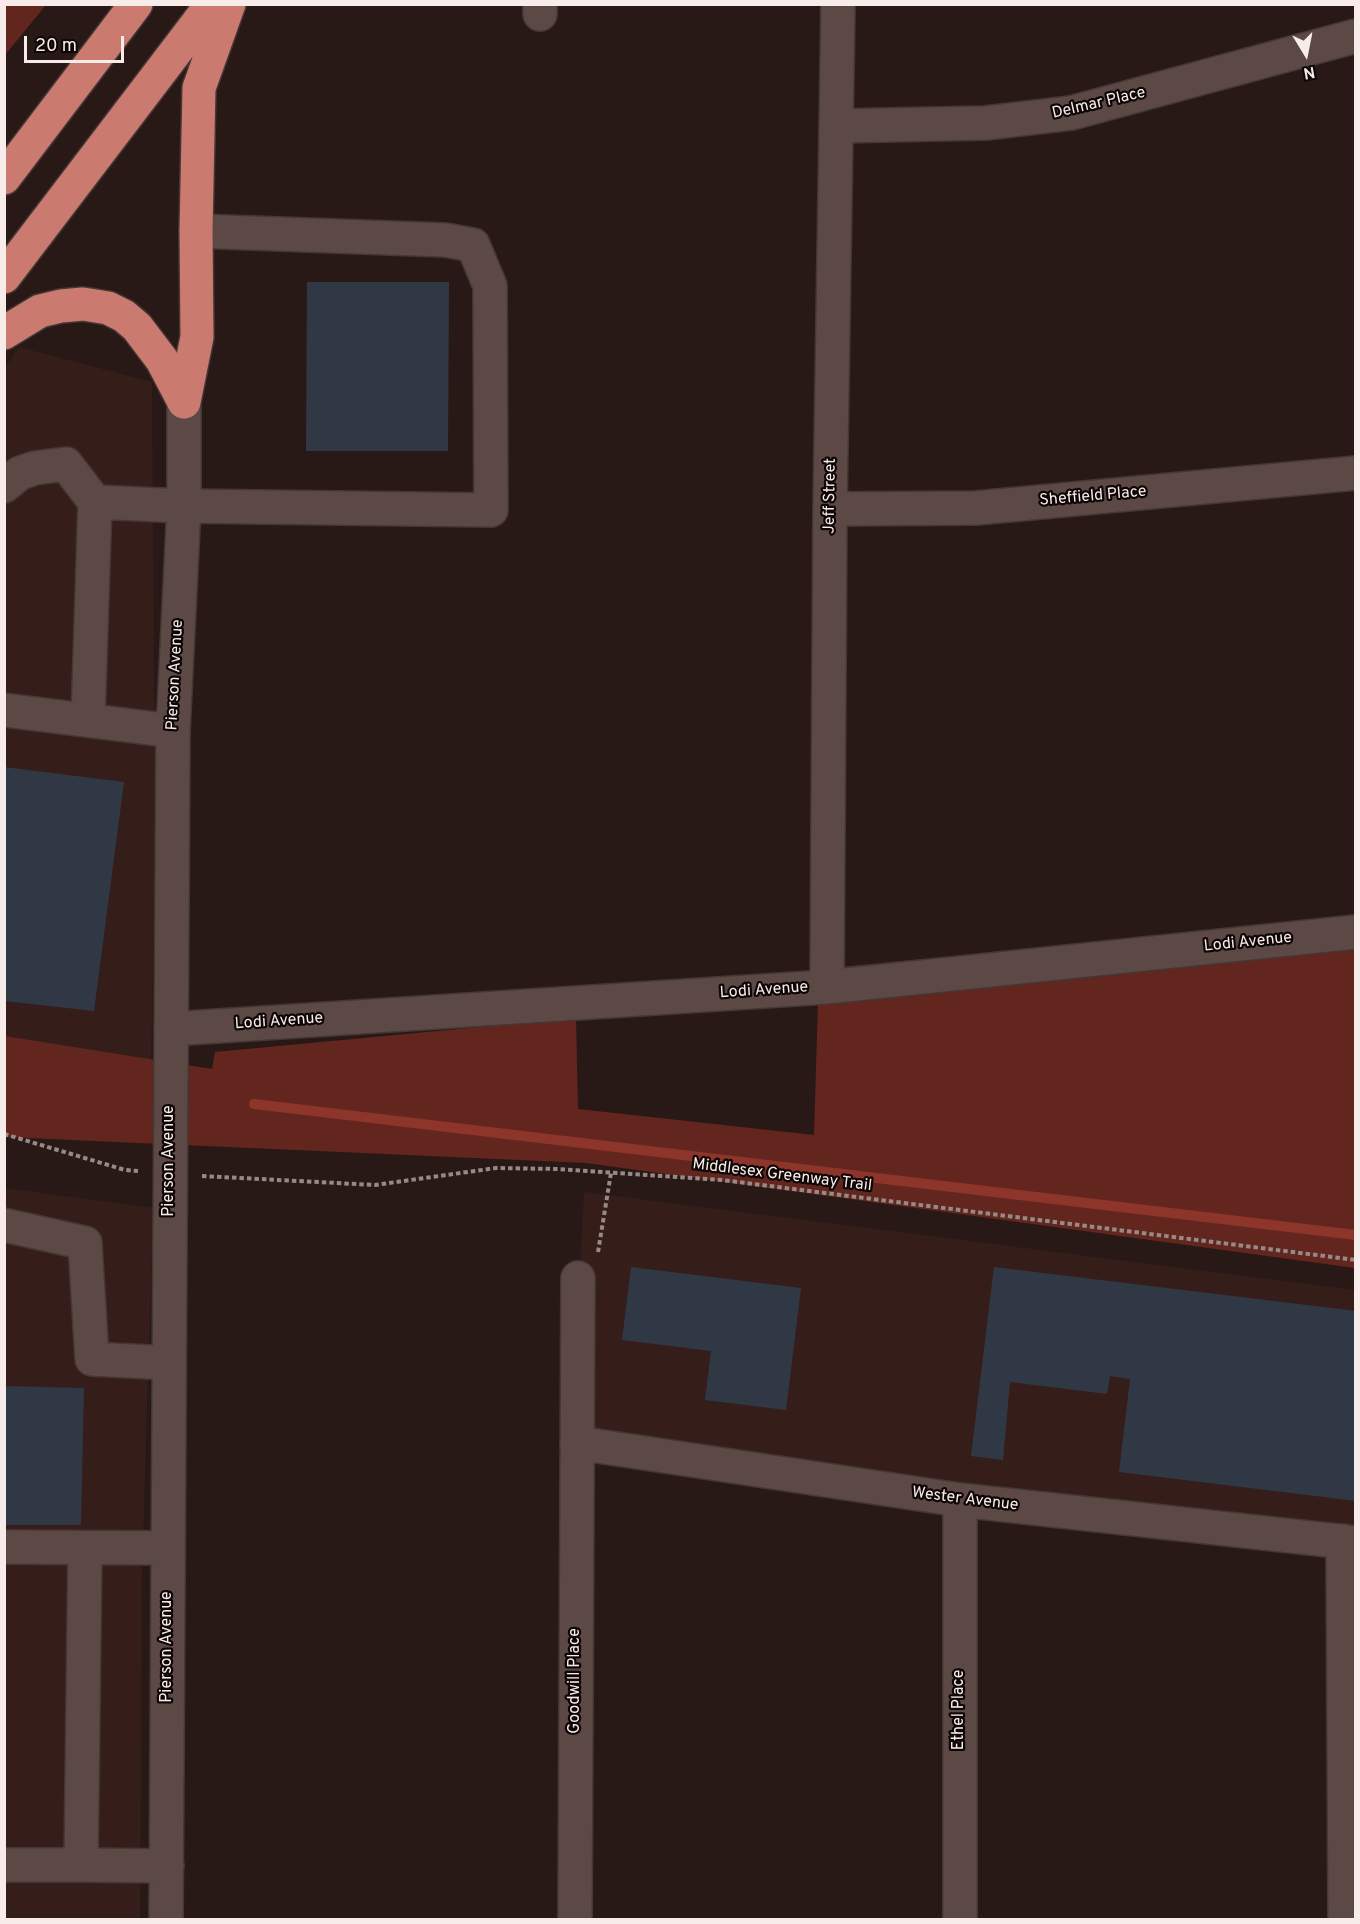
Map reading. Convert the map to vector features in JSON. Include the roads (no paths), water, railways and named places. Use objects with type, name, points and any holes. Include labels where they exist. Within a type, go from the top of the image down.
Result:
[{"type":"highway","points":[[4,178],[136,4]]},
{"type":"highway","points":[[4,277],[212,4]]},
{"type":"highway","points":[[184,402],[197,337],[196,231],[199,88],[229,4]]},
{"type":"highway","points":[[4,333],[40,311],[83,304],[108,308],[124,316],[137,327],[162,360],[184,402]]},
{"type":"street","name":"Jeff Street","points":[[827,987],[830,509],[838,4]]},
{"type":"street","name":"Delmar Place","points":[[836,126],[986,123],[1071,113],[1356,36]]},
{"type":"street","points":[[95,502],[184,506],[490,510],[490,286],[473,245],[445,240],[196,231]]},
{"type":"street","name":"Pierson Avenue","points":[[166,1920],[173,731],[184,506],[184,402]]},
{"type":"street","points":[[4,486],[20,473],[35,468],[66,464],[95,502],[88,720]]},
{"type":"street","name":"Sheffield Place","points":[[830,509],[976,508],[1356,473]]},
{"type":"street","points":[[4,710],[173,731]]},
{"type":"street","name":"Lodi Avenue","points":[[171,1029],[827,987],[1356,932]]},
{"type":"street","points":[[4,1225],[86,1243],[92,1359],[169,1363]]},
{"type":"street","name":"Goodwill Place","points":[[575,1920],[578,1278]]},
{"type":"street","name":"Wester Avenue","points":[[577,1443],[960,1500],[1349,1542]]},
{"type":"street","name":"Ethel Place","points":[[960,1500],[960,1920]]},
{"type":"street","points":[[1345,1920],[1349,1542]]},
{"type":"street","points":[[4,1547],[168,1548]]},
{"type":"street","points":[[81,1865],[86,1548]]},
{"type":"street","points":[[4,1865],[167,1866]]},
{"type":"waterway","points":[[254,1104],[1356,1235]]}]
